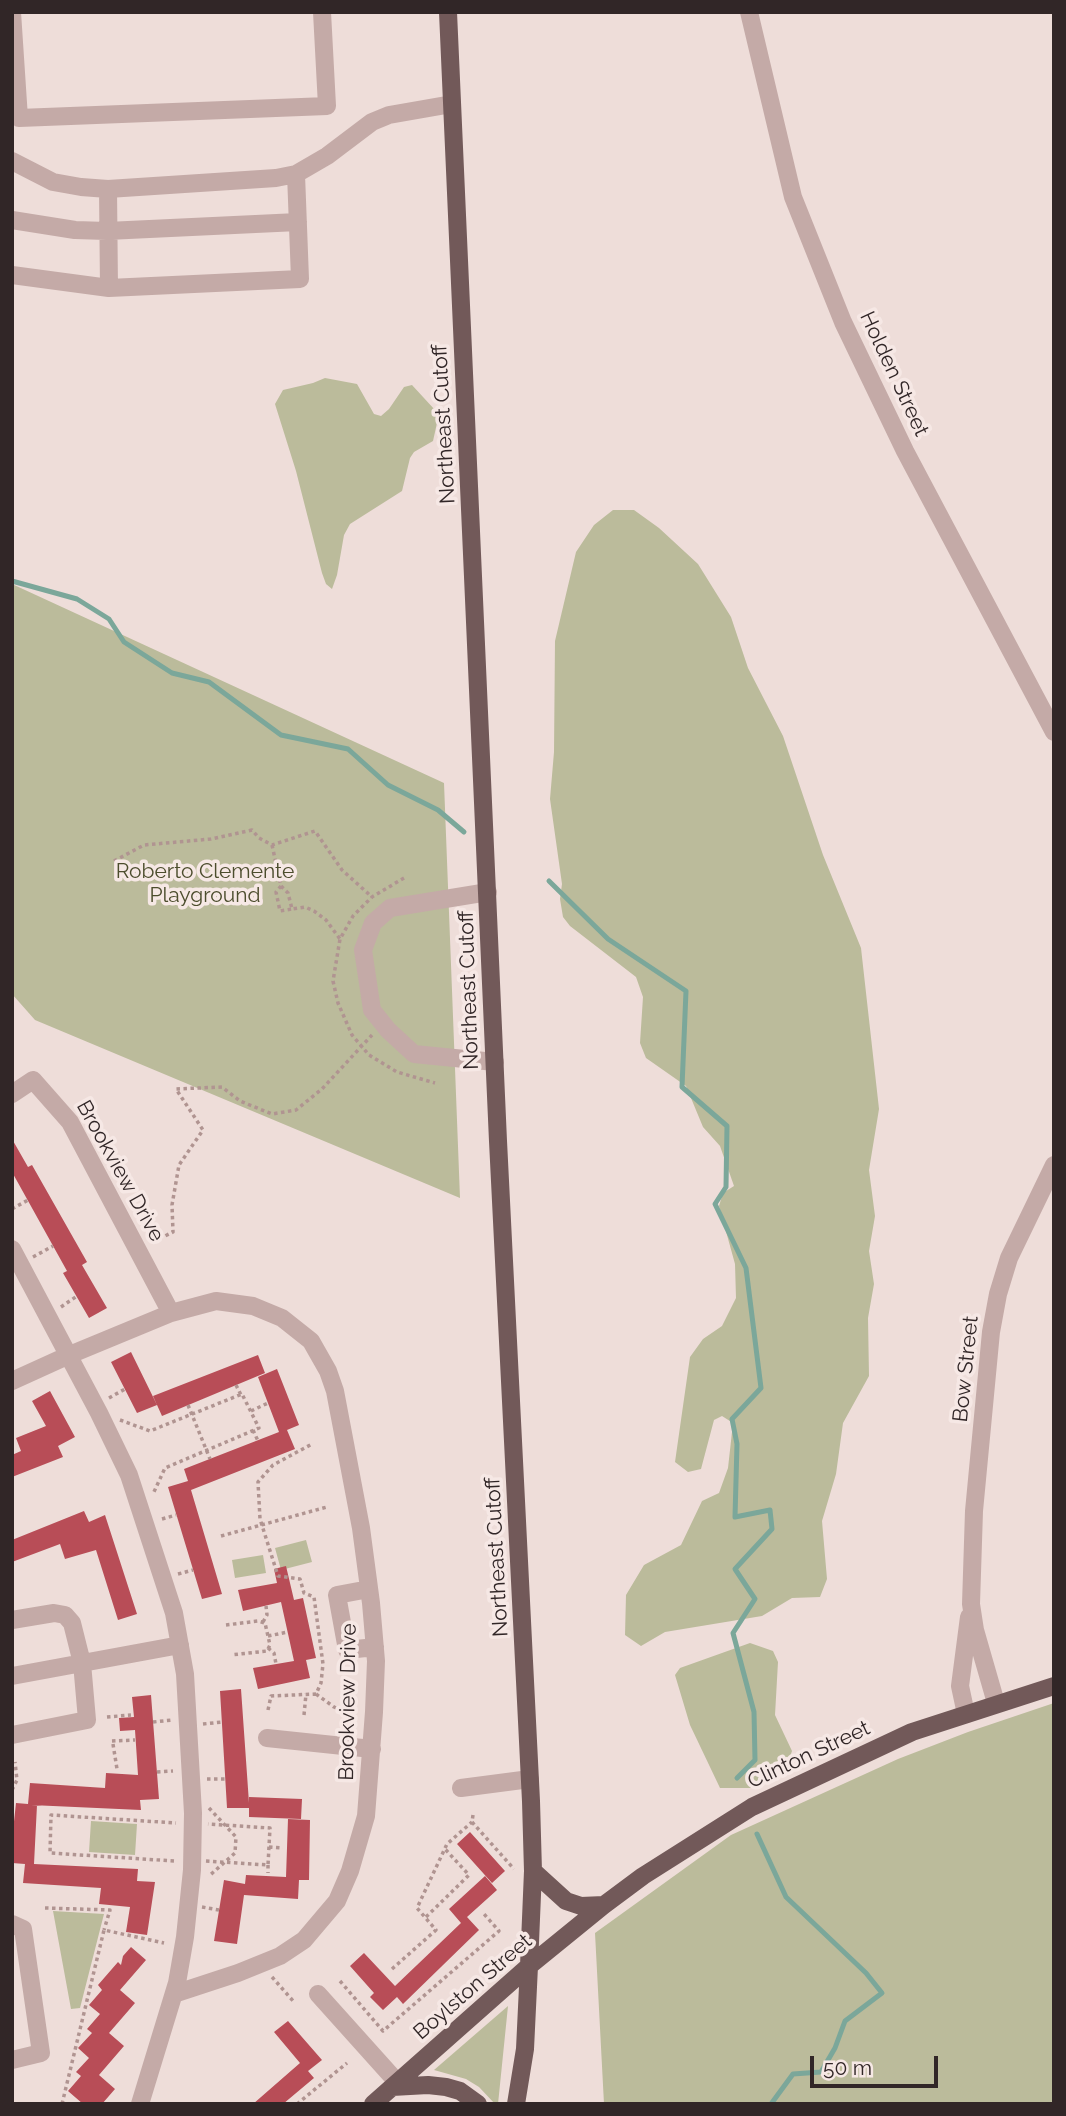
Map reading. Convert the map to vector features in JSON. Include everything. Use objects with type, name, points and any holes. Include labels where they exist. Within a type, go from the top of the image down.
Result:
[{"type":"main road","name":"Northeast Cutoff","points":[[448,12],[533,1871],[525,2049],[516,2104]]},
{"type":"main road","name":"Clinton Street","points":[[604,1906],[643,1876],[752,1807],[912,1732],[1054,1686]]},
{"type":"main road","points":[[533,1871],[566,1901],[581,1906],[604,1906]]},
{"type":"main road","name":"Boylston Street","points":[[373,2104],[529,1966],[604,1906]]},
{"type":"main road","points":[[394,2084],[446,2087],[460,2091],[478,2104]]},
{"type":"street","points":[[12,12],[14,75],[19,118],[327,106],[322,12]]},
{"type":"street","name":"Holden Street","points":[[749,12],[793,197],[843,322],[905,451],[1054,732]]},
{"type":"street","points":[[12,161],[52,182],[107,189],[276,178],[296,174],[327,156],[372,122],[389,115],[452,104]]},
{"type":"street","points":[[12,275],[69,285],[109,288],[300,279],[296,174]]},
{"type":"street","points":[[107,189],[109,288]]},
{"type":"street","points":[[12,220],[75,230],[107,231],[298,222]]},
{"type":"street","points":[[488,892],[390,908],[373,923],[363,950],[372,1010],[414,1054],[495,1062]]},
{"type":"street","name":"Brookview Drive","points":[[12,1094],[33,1080],[70,1122],[171,1313]]},
{"type":"street","name":"Bow Street","points":[[996,1703],[975,1630],[971,1604],[974,1511],[995,1310],[1009,1258],[1054,1165]]},
{"type":"street","points":[[12,1249],[99,1413],[128,1475],[166,1586],[185,1674],[190,1749],[192,1870],[185,1937],[174,1994],[141,2104]]},
{"type":"street","name":"Brookview Drive","points":[[12,1381],[171,1313],[216,1301],[253,1306],[282,1318],[311,1341],[328,1371],[335,1391],[369,1589],[375,1647],[372,1749],[366,1816],[357,1850],[337,1901],[304,1940],[280,1956],[174,1994]]},
{"type":"street","points":[[369,1589],[337,1595],[347,1650],[375,1647]]},
{"type":"street","name":"Bow Street","points":[[967,1714],[960,1686],[971,1589]]},
{"type":"street","points":[[12,1620],[54,1613],[65,1615],[72,1623],[82,1663],[87,1720],[12,1735]]},
{"type":"street","points":[[12,1676],[180,1645]]},
{"type":"street","points":[[267,1738],[372,1749]]},
{"type":"street","points":[[461,1788],[530,1779]]},
{"type":"street","points":[[12,1924],[23,1929],[41,2053],[12,2060]]},
{"type":"street","points":[[318,1994],[394,2084]]},
{"type":"path","points":[[114,861],[144,845],[211,839],[252,830],[259,838],[272,845],[315,831],[342,870],[372,897]]},
{"type":"path","points":[[272,845],[281,886],[288,893],[292,909]]},
{"type":"path","points":[[281,886],[276,892],[280,911],[305,907],[314,911],[326,920],[341,939]]},
{"type":"path","points":[[138,1250],[173,1232],[173,1206],[179,1165],[203,1130],[176,1089],[222,1087],[240,1101],[272,1114],[296,1110],[322,1089],[383,1024]]},
{"type":"path","points":[[12,1209],[28,1200]]},
{"type":"path","points":[[32,1258],[53,1245]]},
{"type":"path","points":[[60,1308],[76,1296]]},
{"type":"path","points":[[151,1499],[165,1468],[259,1428],[236,1385]]},
{"type":"path","points":[[109,1398],[125,1389]]},
{"type":"path","points":[[118,1419],[150,1431],[240,1395]]},
{"type":"path","points":[[251,1411],[268,1403]]},
{"type":"path","points":[[188,1405],[210,1459]]},
{"type":"path","points":[[253,1430],[258,1441]]},
{"type":"path","points":[[312,1444],[273,1465],[258,1482],[262,1525],[278,1576],[300,1579],[304,1593],[314,1597],[323,1664],[321,1683],[316,1694]]},
{"type":"path","points":[[221,1536],[327,1507]]},
{"type":"path","points":[[158,1520],[176,1515]]},
{"type":"path","points":[[174,1575],[193,1570]]},
{"type":"path","points":[[263,1622],[267,1615],[266,1606]]},
{"type":"path","points":[[226,1625],[258,1620],[265,1623],[268,1636],[267,1651],[231,1654]]},
{"type":"path","points":[[268,1636],[288,1632]]},
{"type":"path","points":[[268,1648],[274,1653],[276,1664]]},
{"type":"path","points":[[304,1715],[306,1694]]},
{"type":"path","points":[[268,1710],[271,1696],[316,1694],[348,1713]]},
{"type":"path","points":[[107,1717],[131,1715]]},
{"type":"path","points":[[153,1722],[172,1720]]},
{"type":"path","points":[[202,1724],[222,1722]]},
{"type":"path","points":[[117,1769],[112,1743],[135,1740]]},
{"type":"path","points":[[12,1790],[17,1780],[15,1762]]},
{"type":"path","points":[[157,1772],[176,1771]]},
{"type":"path","points":[[205,1779],[225,1779]]},
{"type":"path","points":[[203,1882],[234,1853],[236,1837],[205,1804]]},
{"type":"path","points":[[174,1861],[50,1853],[51,1815],[176,1823]]},
{"type":"path","points":[[392,1969],[436,1930],[417,1908],[447,1844],[472,1822],[473,1815]]},
{"type":"path","points":[[268,1873],[272,1822]]},
{"type":"path","points":[[472,1822],[514,1869]]},
{"type":"path","points":[[205,1824],[270,1828]]},
{"type":"path","points":[[269,1847],[283,1848]]},
{"type":"path","points":[[425,1917],[469,1875],[445,1849]]},
{"type":"path","points":[[204,1861],[268,1865]]},
{"type":"path","points":[[200,1906],[219,1910]]},
{"type":"path","points":[[45,1908],[110,1910],[62,2104]]},
{"type":"path","points":[[340,1981],[383,2031],[499,1931],[484,1914]]},
{"type":"path","points":[[104,1930],[164,1943]]},
{"type":"path","points":[[270,1975],[294,2002]]},
{"type":"path","points":[[297,2104],[347,2063]]},
{"type":"green space","points":[[325,378],[357,384],[374,414],[381,416],[404,387],[412,385],[435,410],[437,423],[433,441],[414,452],[410,458],[402,491],[350,524],[344,535],[332,589],[326,584],[322,573],[296,471],[275,404],[283,390]]},
{"type":"green space","points":[[613,510],[634,510],[659,528],[698,564],[731,617],[748,668],[783,736],[823,855],[861,948],[879,1109],[869,1170],[875,1216],[869,1251],[874,1284],[868,1318],[869,1376],[843,1423],[836,1474],[822,1521],[827,1579],[820,1597],[792,1598],[762,1616],[665,1632],[641,1646],[625,1635],[626,1595],[644,1565],[681,1545],[702,1501],[719,1493],[728,1468],[733,1423],[722,1416],[714,1420],[701,1469],[688,1472],[675,1462],[690,1357],[703,1339],[722,1326],[736,1298],[735,1264],[719,1206],[723,1193],[734,1186],[720,1146],[703,1127],[686,1086],[646,1058],[640,1043],[643,997],[636,977],[570,926],[563,917],[560,899],[562,884],[550,799],[554,752],[555,641],[576,552],[594,525]]},
{"type":"green space","name":"Roberto Clemente Playground","points":[[12,584],[444,783],[460,1198],[35,1020],[12,994]]},
{"type":"green space","points":[[306,1540],[312,1562],[281,1570],[275,1548]]},
{"type":"green space","points":[[263,1555],[266,1573],[235,1578],[232,1560]]},
{"type":"green space","points":[[750,1643],[773,1651],[778,1662],[775,1715],[792,1751],[787,1765],[751,1788],[720,1788],[690,1725],[675,1675],[680,1668]]},
{"type":"green space","points":[[1054,1703],[1054,2104],[604,2104],[595,1933],[731,1835],[898,1759]]},
{"type":"green space","points":[[91,1821],[137,1824],[135,1855],[89,1852]]},
{"type":"green space","points":[[53,1911],[104,1914],[80,2008],[71,2009]]},
{"type":"green space","points":[[508,2006],[498,2104],[495,2104],[479,2087],[466,2079],[434,2070]]},
{"type":"building","points":[[12,1139],[28,1167],[32,1165],[87,1262],[82,1265],[107,1308],[89,1318],[63,1273],[67,1271],[12,1172]]},
{"type":"building","points":[[131,1352],[157,1405],[137,1413],[111,1362]]},
{"type":"building","points":[[258,1355],[265,1373],[162,1416],[153,1396]]},
{"type":"building","points":[[277,1369],[299,1425],[287,1430],[295,1449],[191,1490],[222,1594],[202,1599],[168,1487],[188,1481],[184,1469],[279,1432],[258,1377]]},
{"type":"building","points":[[50,1391],[75,1437],[58,1446],[63,1457],[12,1477],[12,1455],[21,1451],[16,1438],[46,1426],[32,1401]]},
{"type":"building","points":[[84,1511],[89,1522],[105,1515],[137,1614],[118,1620],[96,1550],[65,1559],[60,1544],[12,1562],[12,1540]]},
{"type":"building","points":[[286,1566],[294,1600],[303,1598],[316,1658],[306,1660],[310,1678],[258,1689],[253,1668],[294,1661],[281,1602],[243,1611],[238,1590],[277,1583],[274,1569]]},
{"type":"building","points":[[241,1689],[249,1803],[249,1797],[302,1799],[301,1819],[249,1817],[249,1808],[227,1808],[220,1691]]},
{"type":"building","points":[[151,1695],[159,1799],[140,1800],[141,1810],[37,1805],[34,1864],[138,1869],[137,1881],[155,1882],[147,1935],[126,1932],[130,1907],[99,1904],[101,1888],[23,1883],[25,1864],[12,1863],[12,1840],[16,1803],[28,1804],[30,1783],[105,1788],[106,1773],[138,1775],[135,1730],[120,1731],[119,1718],[134,1717],[132,1697]]},
{"type":"building","points":[[288,1819],[310,1820],[309,1880],[299,1880],[298,1899],[244,1895],[237,1944],[214,1941],[224,1880],[245,1884],[246,1875],[286,1877]]},
{"type":"building","points":[[470,1832],[505,1871],[492,1883],[457,1844]]},
{"type":"building","points":[[485,1876],[497,1890],[467,1917],[479,1930],[403,2004],[397,1997],[383,2010],[370,1997],[374,1993],[350,1966],[364,1953],[395,1986],[461,1923],[449,1909]]},
{"type":"building","points":[[131,1947],[146,1960],[120,1990],[135,2003],[109,2033],[124,2046],[99,2075],[115,2089],[102,2104],[83,2104],[68,2091],[81,2076],[76,2072],[89,2058],[78,2048],[92,2033],[87,2029],[100,2014],[89,2005],[102,1990],[98,1985],[118,1962],[121,1965],[123,1956]]},
{"type":"building","points":[[288,2021],[322,2060],[308,2071],[314,2078],[283,2104],[253,2104],[300,2063],[274,2032]]},
{"type":"waterway","points":[[12,581],[77,599],[109,619],[124,642],[172,673],[209,682],[281,735],[348,749],[388,785],[438,810],[464,832]]},
{"type":"waterway","points":[[549,881],[608,939],[686,991],[682,1087],[727,1126],[726,1187],[715,1204],[746,1268],[761,1388],[732,1419],[737,1444],[735,1517],[770,1510],[772,1529],[735,1569],[755,1599],[733,1633],[754,1712],[755,1760],[737,1778]]},
{"type":"waterway","points":[[757,1834],[786,1897],[866,1973],[882,1993],[845,2021],[835,2048],[821,2072],[793,2074],[771,2104]]}]
